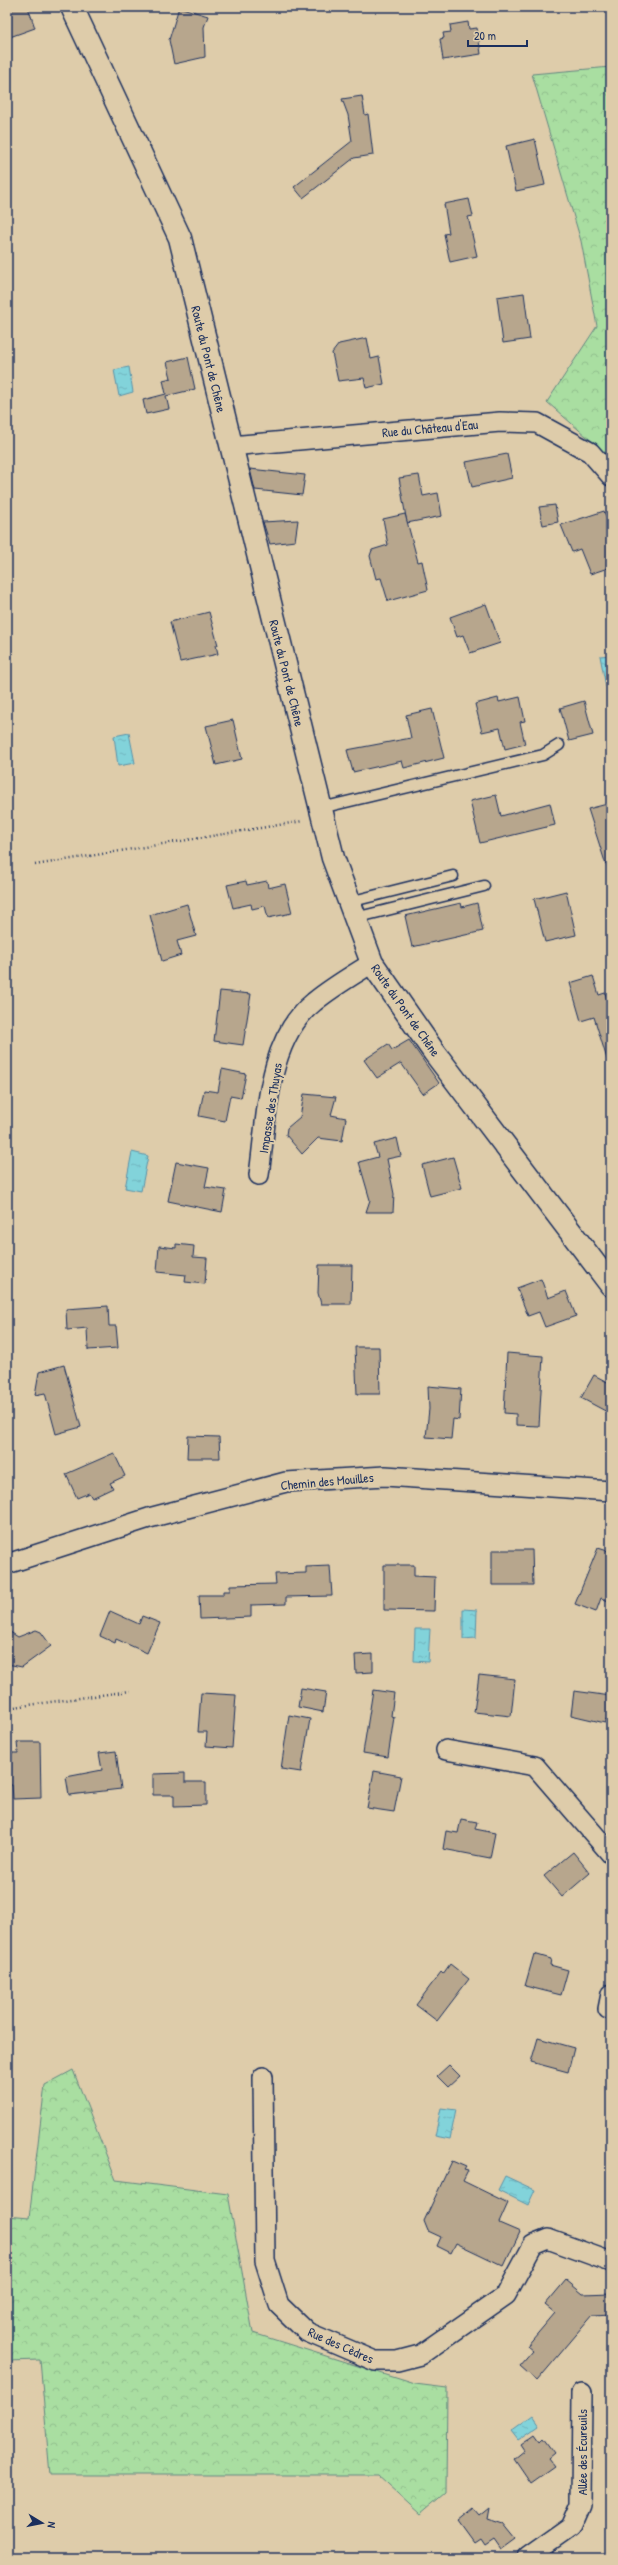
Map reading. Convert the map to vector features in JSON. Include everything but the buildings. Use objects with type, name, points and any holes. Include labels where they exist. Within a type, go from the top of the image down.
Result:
[{"type":"street","name":"Route du Pont de Chêne","points":[[72,7],[180,238],[230,446],[333,858],[372,962],[434,1052],[611,1284]]},
{"type":"street","name":"Rue du Château d'Eau","points":[[230,446],[500,422],[537,423],[590,452],[611,476]]},
{"type":"street","name":"Impasse des Thuyas","points":[[260,1175],[274,1066],[288,1031],[313,1002],[372,962]]},
{"type":"street","name":"Chemin des Mouilles","points":[[7,1564],[149,1518],[286,1482],[385,1476],[611,1491]]},
{"type":"street","points":[[446,1750],[535,1766],[611,1854]]},
{"type":"street","name":"Rue des Cèdres","points":[[263,2077],[264,2261],[279,2305],[307,2332],[375,2361],[397,2361],[420,2355],[506,2295],[533,2245],[548,2239],[611,2262]]},
{"type":"street","name":"Allée des Écureuils","points":[[527,2558],[571,2527],[581,2504],[582,2393]]},
{"type":"lane","points":[[322,813],[543,755],[558,745]]},
{"type":"lane","points":[[352,910],[453,876]]},
{"type":"lane","points":[[352,910],[484,886]]},
{"type":"path","points":[[35,864],[322,813]]},
{"type":"path","points":[[7,1708],[130,1691]]},
{"type":"green space","points":[[611,67],[611,458],[547,402],[597,326],[581,241],[532,74]]},
{"type":"green space","points":[[73,2070],[116,2180],[228,2194],[253,2333],[415,2384],[447,2388],[446,2492],[420,2514],[377,2475],[50,2475],[40,2360],[7,2361],[7,2216],[29,2218],[45,2085]]},
{"type":"water","points":[[129,367],[133,392],[119,396],[114,370]]},
{"type":"water","points":[[611,655],[611,686],[606,687],[600,656]]},
{"type":"water","points":[[129,733],[135,763],[118,766],[114,736]]},
{"type":"water","points":[[132,1152],[148,1156],[141,1191],[125,1188]]},
{"type":"water","points":[[463,1609],[477,1610],[476,1638],[463,1639]]},
{"type":"water","points":[[415,1629],[430,1629],[428,1662],[414,1661]]},
{"type":"water","points":[[441,2108],[456,2110],[450,2139],[435,2136]]},
{"type":"water","points":[[505,2176],[535,2190],[528,2205],[498,2190]]},
{"type":"water","points":[[533,2415],[540,2425],[518,2440],[511,2431]]}]
